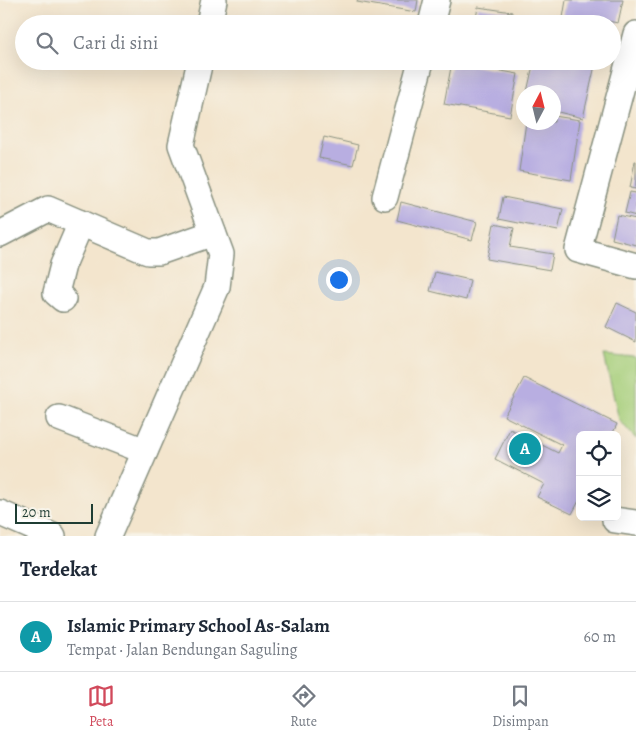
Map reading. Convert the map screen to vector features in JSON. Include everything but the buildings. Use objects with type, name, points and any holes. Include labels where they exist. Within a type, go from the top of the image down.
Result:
[{"type":"street","points":[[211,15],[214,0]]},
{"type":"street","points":[[433,15],[437,0]]},
{"type":"street","points":[[636,34],[578,250],[636,266]]},
{"type":"street","points":[[108,536],[217,287],[221,254],[181,145],[198,70]]},
{"type":"street","points":[[386,197],[419,70]]},
{"type":"street","points":[[0,234],[48,209],[148,252],[159,252],[213,232]]},
{"type":"street","points":[[63,299],[56,293],[63,264],[81,223]]},
{"type":"street","points":[[59,418],[145,451]]},
{"type":"street","points":[[0,513],[53,536]]},
{"type":"green space","points":[[604,355],[636,358],[636,439],[619,420]]},
{"type":"place","name":"Islamic Primary School As-Salam","points":[[525,449]]}]
